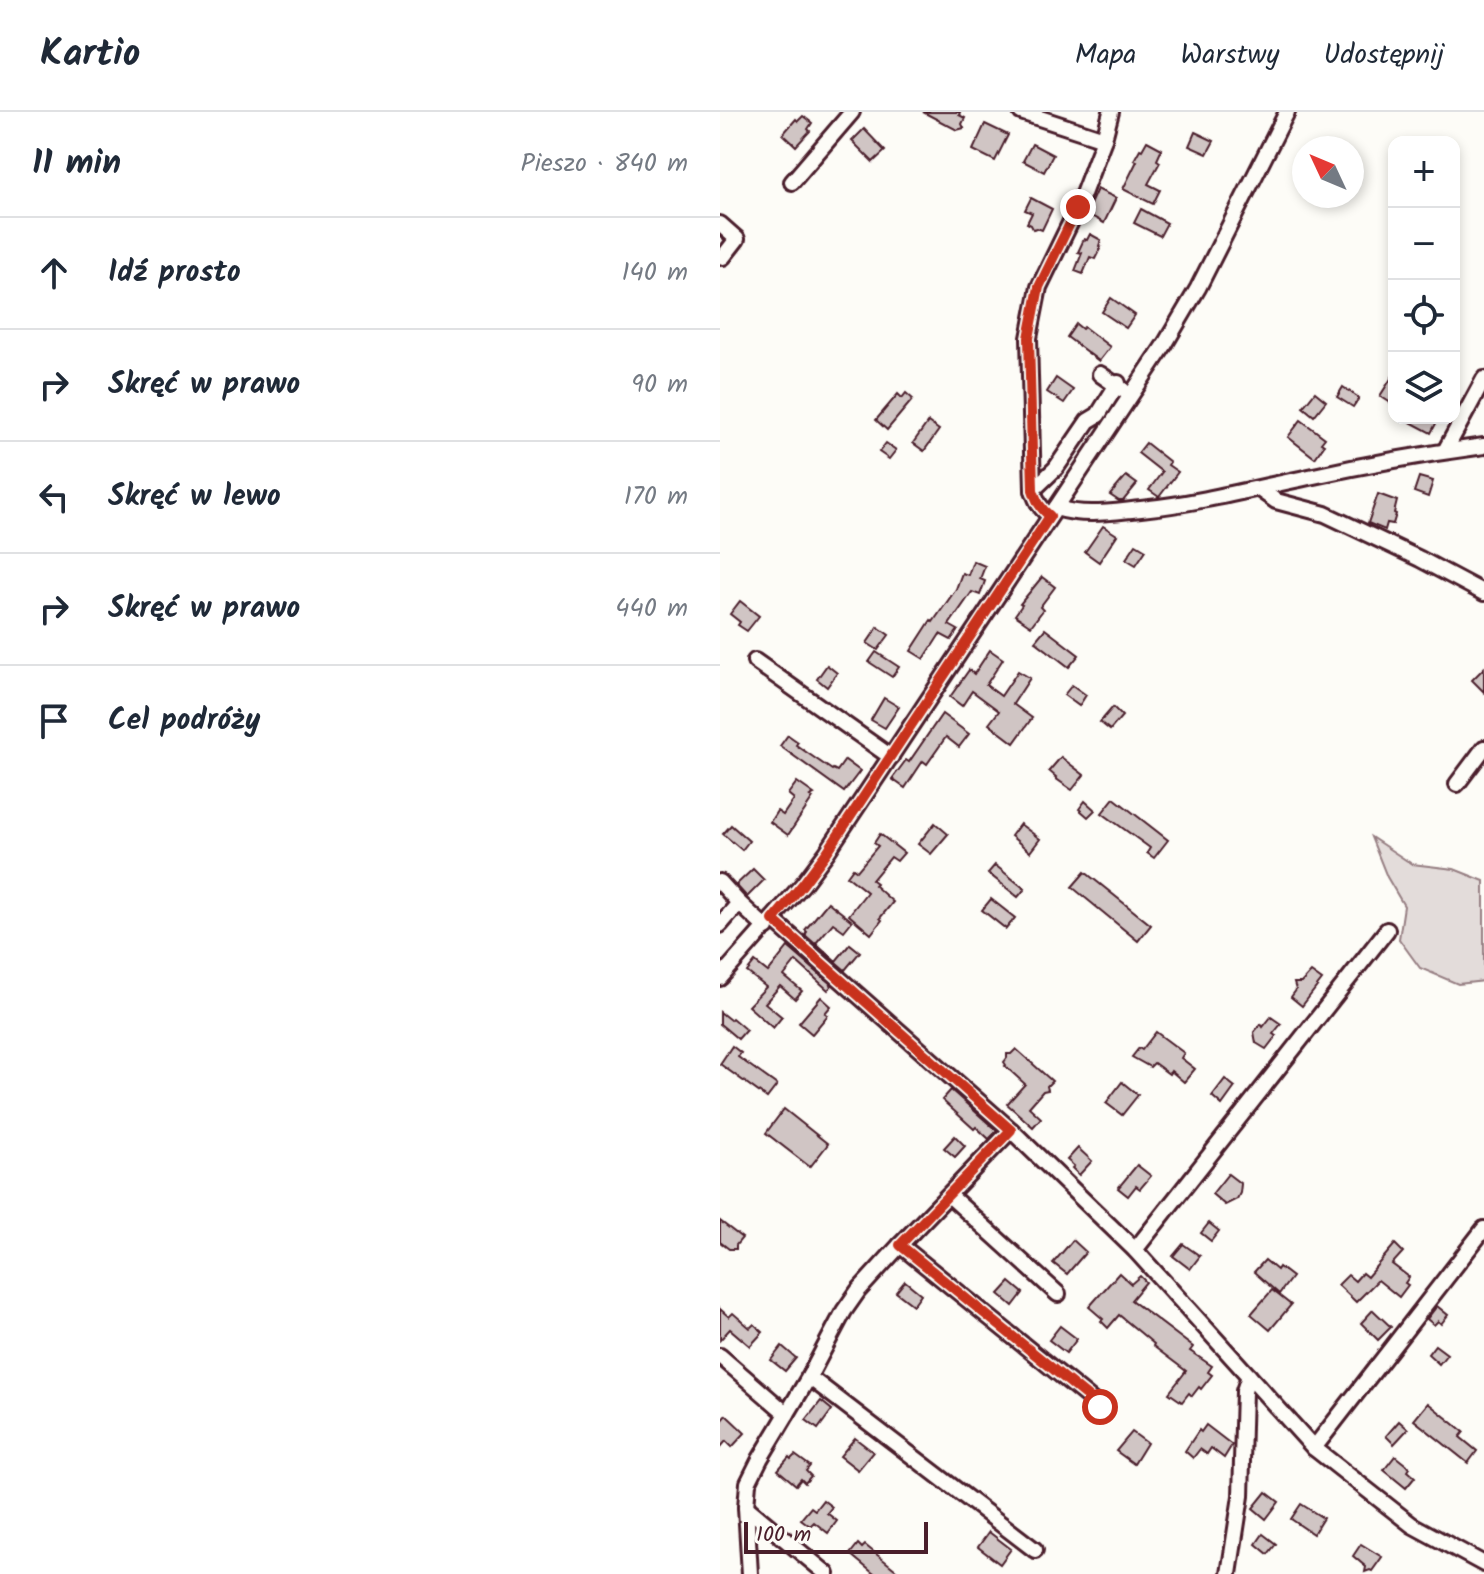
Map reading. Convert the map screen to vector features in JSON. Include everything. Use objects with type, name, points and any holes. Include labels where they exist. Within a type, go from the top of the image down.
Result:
[{"type":"street","points":[[792,182],[852,112]]},
{"type":"street","points":[[1021,112],[1104,139]]},
{"type":"street","points":[[1111,112],[1078,207],[1039,287],[1029,338],[1033,490],[1042,510],[1076,514],[1106,513],[1184,505],[1308,477],[1484,446]]},
{"type":"street","points":[[720,978],[803,884],[827,852],[1165,344],[1198,288],[1287,112]]},
{"type":"street","points":[[720,224],[737,239],[723,257]]},
{"type":"street","points":[[1100,374],[1131,395]]},
{"type":"street","points":[[1445,451],[1484,379]]},
{"type":"street","points":[[1033,490],[1056,468],[1088,421],[1098,415],[1117,384]]},
{"type":"street","points":[[1259,489],[1276,501],[1325,514],[1484,593]]},
{"type":"street","points":[[755,661],[891,757]]},
{"type":"street","points":[[1457,784],[1484,748]]},
{"type":"street","points":[[720,882],[739,903],[769,924],[1011,1130],[1135,1250],[1314,1448],[1412,1525],[1484,1564]]},
{"type":"street","points":[[720,925],[739,903]]},
{"type":"street","points":[[1135,1250],[1387,930]]},
{"type":"street","points":[[750,1574],[746,1507],[748,1483],[844,1311],[900,1245],[1011,1130]]},
{"type":"street","points":[[949,1195],[1058,1294]]},
{"type":"street","points":[[1314,1448],[1484,1229]]},
{"type":"street","points":[[900,1245],[1100,1407]]},
{"type":"street","points":[[720,1356],[787,1414]]},
{"type":"street","points":[[1229,1574],[1241,1496],[1244,1391],[1249,1376]]},
{"type":"street","points":[[809,1377],[1035,1550]]},
{"type":"street","points":[[746,1507],[827,1574]]},
{"type":"shaded area","points":[[1371,837],[1412,864],[1454,869],[1484,881],[1484,981],[1458,984],[1420,968],[1399,939],[1404,906],[1387,877]]},
{"type":"building","points":[[923,112],[960,112],[959,115],[965,118],[964,128],[957,130]]},
{"type":"building","points":[[803,116],[812,123],[808,129],[810,131],[796,146],[783,134],[796,119],[798,121]]},
{"type":"building","points":[[985,124],[1008,135],[995,161],[973,150]]},
{"type":"building","points":[[864,129],[885,151],[873,162],[852,141]]},
{"type":"building","points":[[1195,132],[1214,141],[1207,154],[1189,146]]},
{"type":"building","points":[[1147,141],[1162,149],[1157,160],[1160,162],[1148,184],[1160,190],[1153,204],[1123,189],[1137,161],[1134,160]]},
{"type":"building","points":[[1032,144],[1053,155],[1044,172],[1023,161]]},
{"type":"building","points":[[1097,189],[1116,198],[1104,223],[1086,213]]},
{"type":"building","points":[[1031,198],[1052,209],[1042,230],[1033,229],[1027,223],[1032,213],[1025,210]]},
{"type":"building","points":[[1141,209],[1167,223],[1160,236],[1134,223]]},
{"type":"building","points":[[1090,234],[1101,240],[1101,247],[1095,259],[1090,257],[1083,274],[1075,271],[1082,253],[1078,252]]},
{"type":"building","points":[[1111,298],[1135,315],[1126,328],[1102,312]]},
{"type":"building","points":[[1076,324],[1110,347],[1099,361],[1067,337]]},
{"type":"building","points":[[1056,378],[1073,390],[1064,403],[1047,392]]},
{"type":"building","points":[[1388,383],[1388,401],[1380,396]]},
{"type":"building","points":[[1343,387],[1359,398],[1353,407],[1337,397]]},
{"type":"building","points":[[1315,392],[1326,401],[1314,416],[1303,407]]},
{"type":"building","points":[[906,393],[913,399],[887,430],[876,420],[898,394],[902,398]]},
{"type":"building","points":[[1301,420],[1325,438],[1315,458],[1288,437]]},
{"type":"building","points":[[928,422],[939,430],[924,451],[913,443]]},
{"type":"building","points":[[1414,424],[1436,424],[1431,433]]},
{"type":"building","points":[[886,443],[896,450],[889,459],[879,452]]},
{"type":"building","points":[[1146,443],[1178,472],[1159,497],[1149,490],[1162,472],[1138,453]]},
{"type":"building","points":[[1126,476],[1137,484],[1123,501],[1119,501],[1110,495]]},
{"type":"building","points":[[1419,477],[1433,481],[1428,497],[1414,492]]},
{"type":"building","points":[[1378,494],[1397,501],[1393,524],[1387,523],[1385,530],[1368,523]]},
{"type":"building","points":[[1103,526],[1117,535],[1099,562],[1085,552]]},
{"type":"building","points":[[1136,544],[1146,550],[1136,565],[1126,559]]},
{"type":"building","points":[[973,561],[985,566],[980,579],[985,581],[980,595],[972,592],[949,625],[958,630],[951,640],[940,634],[924,659],[911,651],[956,589],[962,573],[968,575]]},
{"type":"building","points":[[1042,577],[1055,587],[1031,626],[1015,615]]},
{"type":"building","points":[[740,601],[759,616],[747,631],[730,614]]},
{"type":"building","points":[[878,627],[889,635],[878,650],[867,643]]},
{"type":"building","points":[[1045,629],[1079,655],[1069,667],[1035,641]]},
{"type":"building","points":[[990,650],[1003,659],[986,685],[1001,696],[1018,671],[1030,678],[1013,704],[1032,718],[1014,743],[989,724],[999,711],[972,691],[962,706],[950,697],[969,670],[974,674]]},
{"type":"building","points":[[876,652],[899,667],[892,677],[869,662]]},
{"type":"building","points":[[827,665],[837,673],[827,687],[817,679]]},
{"type":"building","points":[[1484,668],[1484,692],[1472,680]]},
{"type":"building","points":[[1072,685],[1086,695],[1079,706],[1064,695]]},
{"type":"building","points":[[884,698],[899,707],[885,728],[871,720]]},
{"type":"building","points":[[1113,707],[1122,716],[1110,730],[1100,722]]},
{"type":"building","points":[[942,714],[969,734],[959,747],[946,737],[927,764],[923,761],[905,788],[892,779],[906,760],[909,762]]},
{"type":"building","points":[[788,735],[798,742],[796,745],[832,770],[837,771],[845,760],[860,771],[844,792],[780,746]]},
{"type":"building","points":[[1061,757],[1084,775],[1072,790],[1049,771]]},
{"type":"building","points":[[797,782],[814,794],[788,835],[770,822],[777,811],[783,815],[794,799],[788,794]]},
{"type":"building","points":[[1114,798],[1168,840],[1154,858],[1147,853],[1150,848],[1102,813]]},
{"type":"building","points":[[1085,801],[1095,810],[1088,817],[1079,809]]},
{"type":"building","points":[[935,823],[948,834],[931,854],[918,844]]},
{"type":"building","points":[[1020,824],[1040,839],[1030,852],[1011,836]]},
{"type":"building","points":[[731,825],[749,841],[742,850],[723,834]]},
{"type":"building","points":[[880,834],[904,853],[897,861],[891,857],[872,880],[893,902],[871,934],[849,915],[867,892],[847,876],[853,868],[857,871],[878,846],[874,843]]},
{"type":"building","points":[[995,865],[1025,889],[1018,897],[988,873]]},
{"type":"building","points":[[753,869],[764,880],[747,897],[736,885]]},
{"type":"building","points":[[1085,872],[1151,925],[1138,941],[1072,887]]},
{"type":"building","points":[[991,899],[1015,918],[1006,929],[982,910]]},
{"type":"building","points":[[828,902],[852,921],[844,931],[833,923],[816,943],[836,961],[850,944],[860,952],[845,970],[805,935],[805,930]]},
{"type":"building","points":[[788,947],[832,985],[828,990],[796,961],[784,976],[802,991],[795,999],[780,986],[765,1003],[782,1017],[773,1028],[748,1006],[766,987],[747,972],[755,962],[768,972]]},
{"type":"building","points":[[1311,972],[1322,980],[1302,1006],[1291,997],[1296,990],[1294,983],[1301,983]]},
{"type":"building","points":[[821,997],[831,1006],[825,1013],[828,1015],[812,1034],[799,1023]]},
{"type":"building","points":[[720,1012],[746,1030],[738,1039],[720,1024]]},
{"type":"building","points":[[1271,1017],[1281,1024],[1266,1049],[1256,1043],[1254,1032]]},
{"type":"building","points":[[1156,1032],[1184,1053],[1181,1058],[1195,1069],[1184,1082],[1171,1071],[1169,1074],[1154,1063],[1150,1067],[1132,1057]]},
{"type":"building","points":[[732,1046],[741,1053],[738,1057],[777,1085],[767,1098],[720,1064]]},
{"type":"building","points":[[1016,1049],[1052,1081],[1047,1086],[1048,1090],[1043,1091],[1029,1107],[1041,1118],[1033,1127],[1007,1104],[1025,1084],[1005,1066],[1007,1054]]},
{"type":"building","points":[[1225,1079],[1235,1087],[1222,1105],[1212,1096]]},
{"type":"building","points":[[1122,1082],[1138,1095],[1122,1115],[1106,1103]]},
{"type":"building","points":[[951,1090],[997,1131],[989,1139],[942,1100]]},
{"type":"building","points":[[784,1109],[828,1144],[810,1167],[766,1133]]},
{"type":"building","points":[[955,1136],[965,1146],[955,1157],[944,1148]]},
{"type":"building","points":[[1078,1148],[1092,1161],[1079,1175],[1067,1160]]},
{"type":"building","points":[[1137,1165],[1151,1176],[1140,1189],[1136,1186],[1128,1196],[1118,1188]]},
{"type":"building","points":[[1228,1174],[1241,1184],[1237,1199],[1225,1205],[1212,1194]]},
{"type":"building","points":[[720,1221],[742,1238],[736,1249],[729,1249],[720,1242]]},
{"type":"building","points":[[1209,1223],[1219,1231],[1211,1241],[1201,1233]]},
{"type":"building","points":[[1073,1240],[1086,1252],[1067,1274],[1053,1263]]},
{"type":"building","points":[[1183,1244],[1200,1256],[1190,1269],[1173,1256]]},
{"type":"building","points":[[1395,1244],[1403,1252],[1392,1264],[1409,1277],[1405,1283],[1408,1285],[1399,1297],[1378,1280],[1356,1302],[1338,1285],[1348,1275],[1355,1281],[1362,1273],[1367,1277]]},
{"type":"building","points":[[1265,1260],[1292,1277],[1279,1294],[1254,1272]]},
{"type":"building","points":[[1119,1273],[1131,1284],[1140,1276],[1146,1282],[1131,1300],[1193,1347],[1190,1351],[1212,1366],[1208,1372],[1212,1375],[1201,1389],[1199,1387],[1192,1396],[1189,1393],[1182,1402],[1169,1393],[1186,1371],[1119,1315],[1108,1328],[1089,1307]]},
{"type":"building","points":[[905,1281],[921,1294],[913,1305],[896,1292]]},
{"type":"building","points":[[1010,1282],[1023,1293],[1013,1306],[999,1294]]},
{"type":"building","points":[[1272,1290],[1291,1305],[1270,1330],[1251,1314]]},
{"type":"building","points":[[1437,1306],[1448,1315],[1441,1324],[1438,1321],[1434,1325],[1427,1319]]},
{"type":"building","points":[[720,1309],[729,1317],[733,1313],[750,1328],[754,1324],[763,1332],[750,1346],[730,1329],[720,1340]]},
{"type":"building","points":[[1373,1310],[1391,1327],[1378,1340],[1361,1323]]},
{"type":"building","points":[[1060,1326],[1077,1339],[1066,1353],[1049,1340]]},
{"type":"building","points":[[1435,1345],[1447,1354],[1439,1364],[1428,1354]]},
{"type":"building","points":[[782,1346],[796,1358],[785,1371],[771,1360]]},
{"type":"building","points":[[821,1401],[832,1410],[818,1429],[806,1420]]},
{"type":"building","points":[[1428,1403],[1464,1432],[1460,1437],[1477,1451],[1468,1463],[1414,1420]]},
{"type":"building","points":[[726,1415],[745,1433],[732,1447],[726,1441],[720,1448],[720,1422]]},
{"type":"building","points":[[1399,1421],[1408,1429],[1394,1444],[1386,1436]]},
{"type":"building","points":[[1206,1425],[1232,1445],[1224,1458],[1211,1448],[1207,1454],[1200,1449],[1193,1458],[1185,1451]]},
{"type":"building","points":[[1132,1432],[1147,1443],[1134,1464],[1116,1451]]},
{"type":"building","points":[[855,1438],[873,1452],[858,1470],[840,1456]]},
{"type":"building","points":[[795,1455],[810,1466],[806,1471],[811,1476],[805,1483],[801,1479],[796,1485],[778,1470],[789,1457],[791,1459]]},
{"type":"building","points":[[1395,1456],[1410,1468],[1408,1471],[1415,1477],[1406,1488],[1384,1470]]},
{"type":"building","points":[[1266,1492],[1279,1502],[1266,1519],[1253,1508]]},
{"type":"building","points":[[823,1500],[832,1507],[827,1513],[837,1521],[828,1533],[814,1522],[810,1526],[801,1519],[811,1507],[815,1510]]},
{"type":"building","points":[[1301,1504],[1323,1518],[1313,1534],[1291,1519]]},
{"type":"building","points":[[989,1532],[1011,1549],[1000,1564],[978,1547]]},
{"type":"building","points":[[1263,1534],[1276,1544],[1268,1554],[1256,1544]]},
{"type":"building","points":[[858,1544],[862,1548],[865,1545],[901,1574],[874,1574],[850,1554]]},
{"type":"building","points":[[1361,1544],[1382,1557],[1372,1571],[1365,1572],[1366,1567],[1353,1556]]},
{"type":"route","points":[[1078,207],[1039,287],[1029,338],[1033,490],[1037,503],[1050,516],[827,852],[773,920],[1011,1130],[900,1245],[1100,1407]]}]
